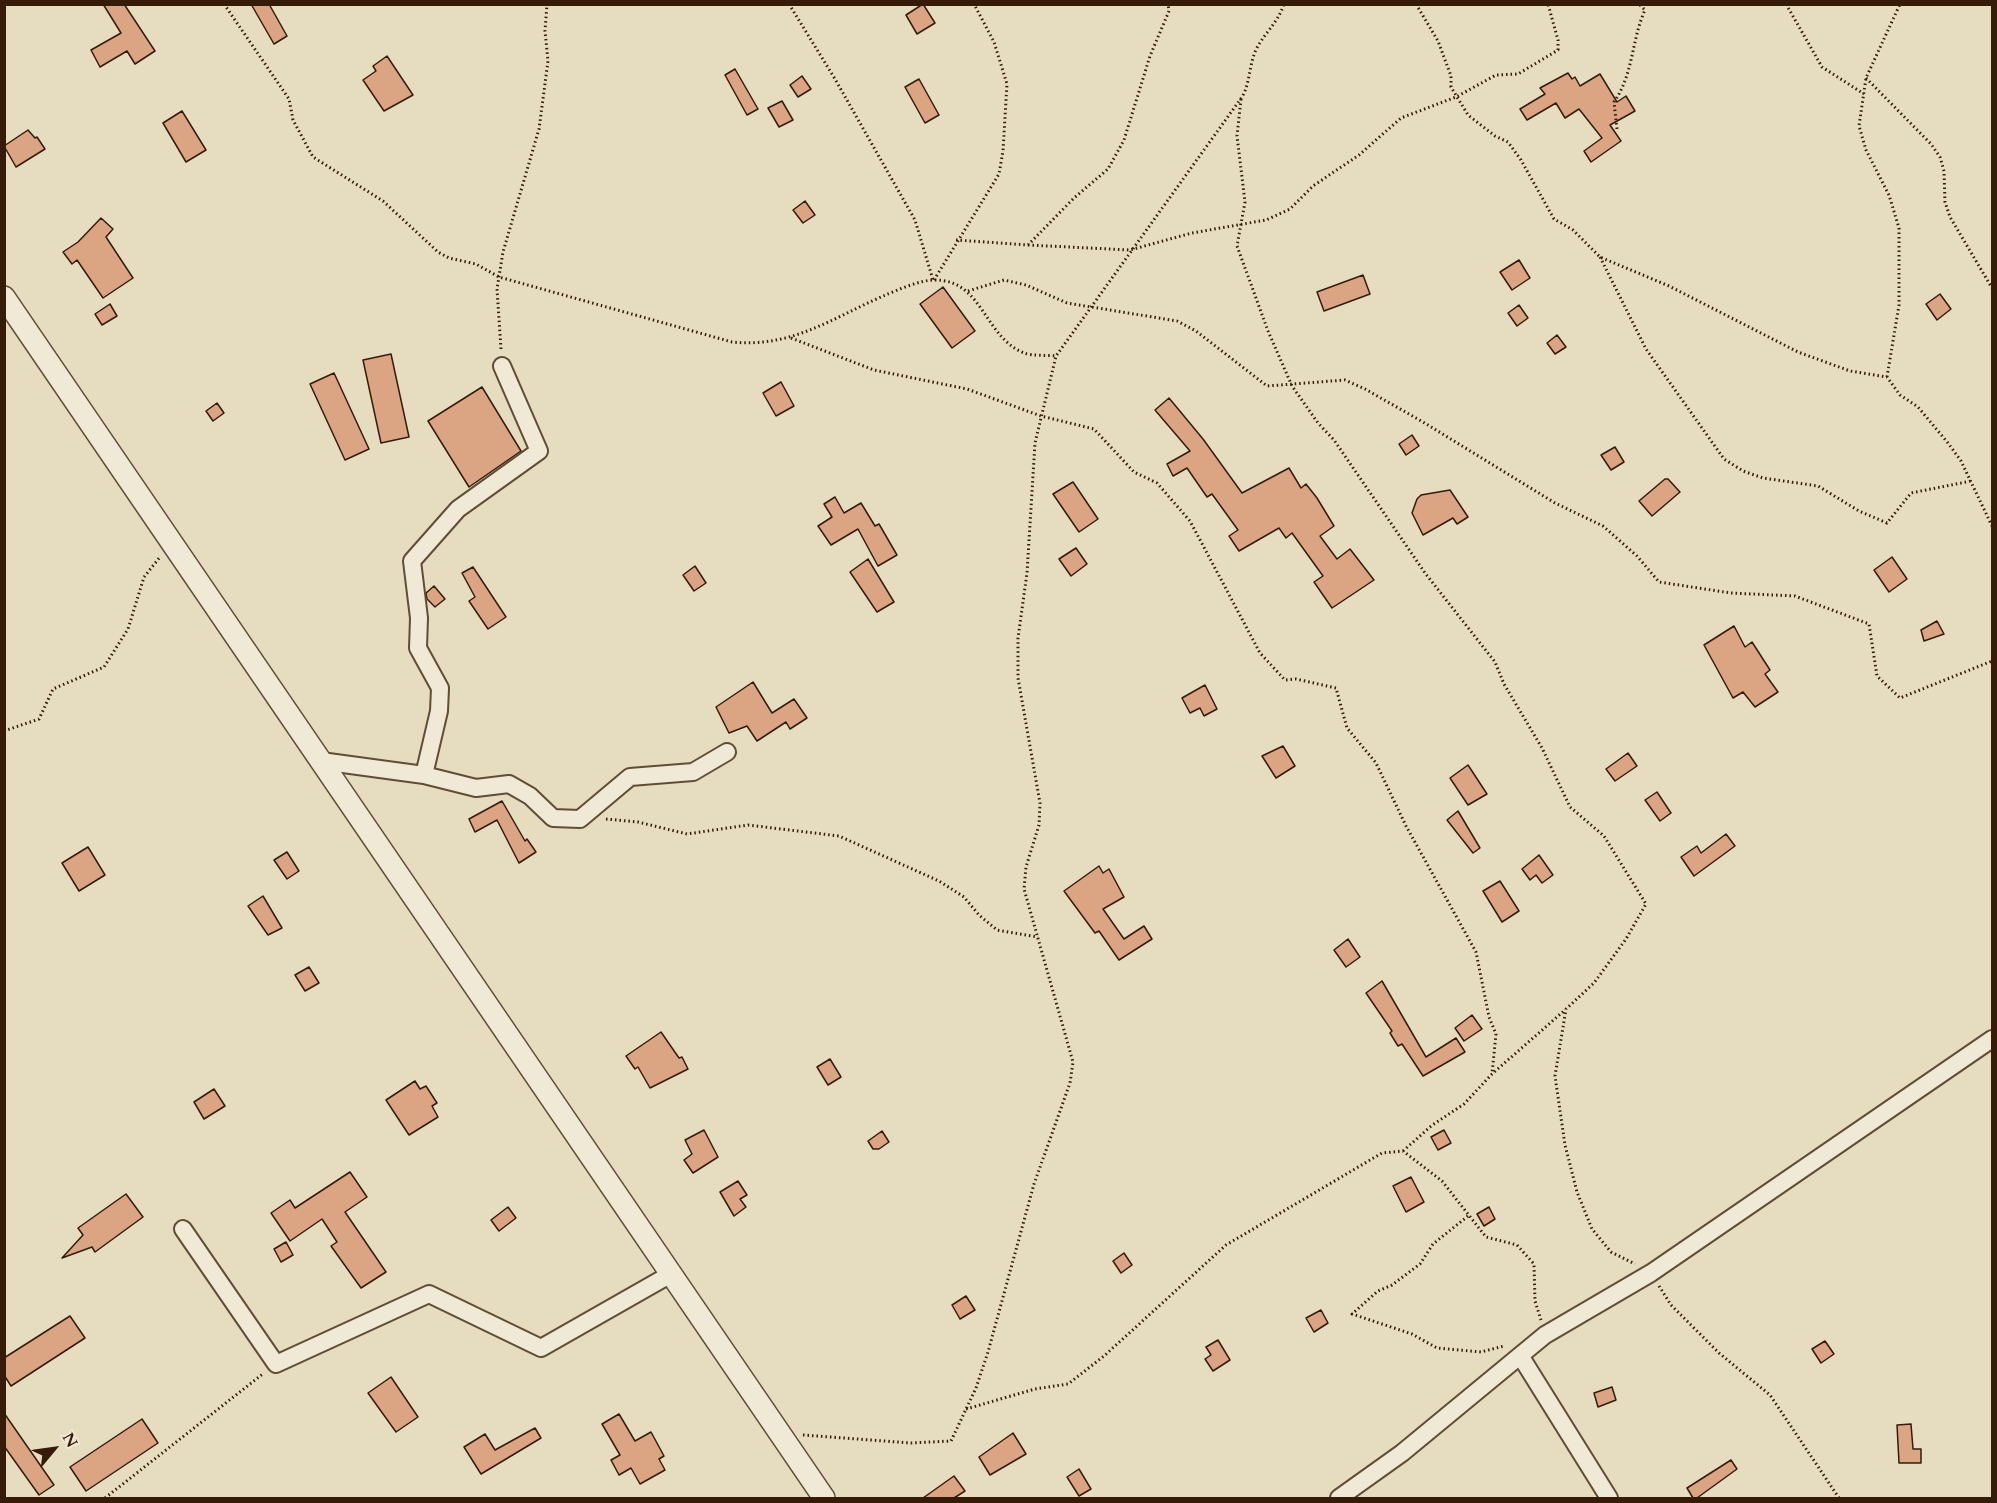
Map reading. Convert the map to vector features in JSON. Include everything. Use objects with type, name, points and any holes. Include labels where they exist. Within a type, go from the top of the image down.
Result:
[{"type":"street","points":[[4,297],[824,1498]]},
{"type":"street","points":[[424,775],[439,711],[440,688],[418,648],[419,618],[412,561],[458,509],[539,451],[502,366]]},
{"type":"street","points":[[321,760],[424,775],[476,788],[509,784],[530,796],[553,818],[580,819],[630,777],[693,772],[727,752]]},
{"type":"street","points":[[1339,1498],[1402,1453],[1517,1350],[1651,1273],[1992,1039]]},
{"type":"street","points":[[183,1229],[276,1364],[429,1294],[541,1348],[671,1274]]},
{"type":"street","points":[[1517,1350],[1609,1498]]},
{"type":"path","points":[[224,4],[290,99],[293,120],[313,157],[383,201],[405,218],[438,252],[449,258],[476,264],[499,277],[732,342],[752,344],[791,338],[895,291],[933,280],[955,283],[968,291],[1005,339],[1024,353],[1056,356]]},
{"type":"path","points":[[502,366],[497,290],[503,252],[539,129],[548,61],[545,30],[547,4]]},
{"type":"path","points":[[789,4],[915,220],[933,280]]},
{"type":"path","points":[[933,280],[999,174],[1006,129],[1007,84],[994,42],[974,4]]},
{"type":"path","points":[[1028,245],[1074,198],[1108,169],[1128,130],[1150,56],[1169,11],[1168,4]]},
{"type":"path","points":[[966,1409],[1035,1389],[1068,1384],[1104,1356],[1226,1245],[1382,1153],[1403,1151],[1431,1126],[1464,1104],[1492,1074],[1594,983],[1626,939],[1646,904],[1604,836],[1570,807],[1542,748],[1509,693],[1495,662],[1425,573],[1334,440],[1292,386],[1243,267],[1237,246],[1245,202],[1237,136],[1242,97],[1255,51],[1278,21],[1284,4]]},
{"type":"path","points":[[1416,4],[1438,41],[1456,97],[1468,115],[1489,132],[1508,142],[1521,160],[1554,219],[1573,230],[1600,257],[1646,349],[1724,459],[1743,471],[1763,478],[1818,486],[1859,511],[1887,523],[1911,492],[1971,481]]},
{"type":"path","points":[[956,240],[1130,250],[1192,233],[1266,219],[1290,209],[1313,186],[1359,155],[1401,118],[1456,97],[1496,75],[1518,74],[1558,50],[1558,39],[1548,4]]},
{"type":"path","points":[[1617,129],[1614,102],[1624,87],[1632,66],[1636,30],[1646,10],[1639,4]]},
{"type":"path","points":[[1786,4],[1822,67],[1864,94]]},
{"type":"path","points":[[1887,377],[1899,305],[1899,228],[1889,195],[1866,150],[1859,126],[1866,78],[1900,4]]},
{"type":"path","points":[[1866,78],[1931,144],[1940,157],[1950,216],[1992,288]]},
{"type":"path","points":[[782,1434],[911,1443],[951,1441],[988,1352],[1034,1184],[1070,1083],[1073,1062],[1053,998],[1024,889],[1026,867],[1039,825],[1040,803],[1018,678],[1018,638],[1027,573],[1035,443],[1056,356],[1242,97]]},
{"type":"path","points":[[1600,257],[1679,291],[1798,352],[1850,371],[1887,377],[1900,395],[1918,407],[1934,424],[1961,461],[1992,526]]},
{"type":"path","points":[[968,291],[1004,280],[1026,285],[1067,303],[1177,321],[1196,331],[1267,386],[1292,386],[1345,380],[1384,399],[1555,503],[1603,526],[1637,556],[1659,582],[1731,593],[1795,596],[1869,624],[1877,676],[1900,698],[1992,661]]},
{"type":"path","points":[[791,338],[874,370],[967,389],[1041,416],[1094,429],[1134,472],[1157,483],[1190,521],[1260,653],[1285,680],[1296,679],[1336,688],[1347,728],[1376,763],[1406,826],[1476,952],[1489,1017],[1496,1034],[1492,1074]]},
{"type":"path","points":[[4,731],[39,719],[53,689],[104,668],[128,629],[144,577],[171,544]]},
{"type":"path","points":[[580,819],[616,818],[687,834],[748,825],[839,836],[939,881],[964,897],[979,915],[997,930],[1038,937]]},
{"type":"path","points":[[1566,1009],[1555,1076],[1556,1088],[1577,1192],[1592,1229],[1611,1252],[1651,1273],[1671,1305],[1719,1353],[1770,1395],[1839,1498]]},
{"type":"path","points":[[1403,1151],[1442,1181],[1486,1237],[1517,1245],[1534,1264],[1535,1301],[1545,1335]]},
{"type":"path","points":[[1468,1216],[1433,1244],[1420,1264],[1392,1285],[1378,1291],[1352,1314],[1412,1334],[1437,1348],[1481,1352],[1517,1350]]},
{"type":"path","points":[[105,1498],[276,1364]]},
{"type":"building","points":[[103,4],[124,4],[155,51],[135,64],[127,51],[100,67],[91,50],[121,33]]},
{"type":"building","points":[[251,4],[269,4],[287,36],[274,44]]},
{"type":"building","points":[[923,4],[935,23],[917,34],[906,15]]},
{"type":"building","points":[[387,56],[413,95],[384,111],[363,80],[376,71],[373,66]]},
{"type":"building","points":[[735,69],[758,109],[747,115],[725,75]]},
{"type":"building","points":[[1568,73],[1572,79],[1575,77],[1580,86],[1600,74],[1617,102],[1626,96],[1635,111],[1610,125],[1621,141],[1591,162],[1584,151],[1602,138],[1579,109],[1565,118],[1556,103],[1527,120],[1520,109],[1545,94],[1540,88]]},
{"type":"building","points":[[802,76],[811,89],[798,97],[790,85]]},
{"type":"building","points":[[919,79],[939,115],[925,123],[905,87]]},
{"type":"building","points":[[782,101],[793,120],[779,127],[768,108]]},
{"type":"building","points":[[182,111],[206,150],[186,162],[163,123]]},
{"type":"building","points":[[28,130],[35,138],[37,137],[45,149],[16,167],[4,146]]},
{"type":"building","points":[[805,201],[815,215],[803,223],[793,210]]},
{"type":"building","points":[[101,218],[113,229],[106,237],[133,278],[103,298],[77,260],[72,264],[63,252],[78,242]]},
{"type":"building","points":[[1519,260],[1530,278],[1512,290],[1500,272]]},
{"type":"building","points":[[1363,275],[1370,294],[1324,311],[1317,292]]},
{"type":"building","points":[[943,287],[975,331],[952,348],[920,304]]},
{"type":"building","points":[[1940,294],[1951,309],[1937,320],[1926,304]]},
{"type":"building","points":[[110,304],[117,316],[102,325],[95,314]]},
{"type":"building","points":[[1519,305],[1528,318],[1517,326],[1508,313]]},
{"type":"building","points":[[1557,335],[1566,347],[1555,354],[1547,343]]},
{"type":"building","points":[[391,354],[409,437],[381,443],[363,360]]},
{"type":"building","points":[[334,373],[369,449],[345,460],[310,384]]},
{"type":"building","points":[[781,382],[794,406],[776,416],[763,393]]},
{"type":"building","points":[[482,387],[521,451],[469,487],[428,421]]},
{"type":"building","points":[[1169,398],[1203,439],[1242,493],[1289,468],[1301,488],[1306,484],[1317,498],[1334,526],[1320,536],[1337,559],[1350,549],[1374,580],[1332,608],[1314,582],[1323,576],[1292,533],[1286,538],[1279,528],[1239,551],[1229,536],[1238,530],[1212,494],[1207,497],[1187,468],[1173,476],[1167,464],[1190,451],[1155,410]]},
{"type":"building","points":[[217,403],[224,413],[213,421],[206,411]]},
{"type":"building","points":[[1412,435],[1419,446],[1406,455],[1399,444]]},
{"type":"building","points":[[1615,447],[1624,462],[1611,470],[1601,455]]},
{"type":"building","points":[[1665,479],[1668,479],[1680,492],[1652,516],[1639,501]]},
{"type":"building","points":[[1073,482],[1098,519],[1079,532],[1053,494]]},
{"type":"building","points":[[1450,490],[1468,517],[1457,524],[1453,518],[1423,535],[1412,513],[1417,499],[1421,495]]},
{"type":"building","points":[[835,497],[844,513],[861,503],[875,526],[879,524],[897,555],[878,566],[858,529],[831,545],[818,526],[832,517],[824,504]]},
{"type":"building","points":[[1076,548],[1087,564],[1071,576],[1059,559]]},
{"type":"building","points":[[1892,557],[1907,579],[1889,592],[1874,570]]},
{"type":"building","points":[[868,559],[894,602],[877,612],[850,572]]},
{"type":"building","points":[[695,566],[706,583],[694,591],[683,575]]},
{"type":"building","points":[[473,567],[506,617],[488,629],[469,601],[475,597],[462,573]]},
{"type":"building","points":[[434,586],[445,599],[435,607],[427,599],[426,593]]},
{"type":"building","points":[[1937,621],[1944,634],[1924,641],[1921,630]]},
{"type":"building","points":[[1734,626],[1745,647],[1752,642],[1770,670],[1765,674],[1778,692],[1755,707],[1743,692],[1733,698],[1704,645]]},
{"type":"building","points":[[753,682],[772,713],[794,699],[807,718],[790,729],[786,722],[757,741],[747,726],[729,733],[716,707]]},
{"type":"building","points":[[1205,685],[1217,709],[1204,716],[1200,708],[1190,713],[1182,698]]},
{"type":"building","points":[[1283,746],[1295,766],[1276,778],[1262,756]]},
{"type":"building","points":[[1628,753],[1637,766],[1615,781],[1606,769]]},
{"type":"building","points":[[1468,765],[1487,794],[1468,805],[1450,778]]},
{"type":"building","points":[[1657,792],[1671,813],[1660,821],[1645,800]]},
{"type":"building","points":[[502,801],[525,841],[527,839],[536,852],[519,863],[497,820],[475,832],[469,819]]},
{"type":"building","points":[[1458,811],[1480,848],[1473,853],[1447,820]]},
{"type":"building","points":[[1726,834],[1735,846],[1694,876],[1681,857],[1697,846],[1701,853]]},
{"type":"building","points":[[88,847],[105,875],[79,891],[62,863]]},
{"type":"building","points":[[287,852],[299,871],[287,879],[274,860]]},
{"type":"building","points":[[1539,855],[1553,875],[1542,883],[1536,875],[1530,880],[1522,869]]},
{"type":"building","points":[[1099,866],[1103,873],[1109,869],[1124,897],[1103,909],[1124,939],[1144,926],[1152,939],[1119,960],[1099,931],[1095,933],[1064,891]]},
{"type":"building","points":[[1500,881],[1519,911],[1502,922],[1483,891]]},
{"type":"building","points":[[263,896],[282,928],[268,935],[248,906]]},
{"type":"building","points":[[1348,939],[1360,957],[1346,967],[1334,950]]},
{"type":"building","points":[[309,967],[319,983],[305,991],[295,975]]},
{"type":"building","points":[[1382,981],[1426,1057],[1456,1038],[1465,1052],[1423,1076],[1402,1044],[1398,1046],[1390,1033],[1392,1031],[1366,993]]},
{"type":"building","points":[[1472,1015],[1482,1029],[1464,1041],[1455,1028]]},
{"type":"building","points":[[661,1032],[679,1058],[682,1057],[688,1069],[650,1088],[638,1067],[635,1069],[626,1056]]},
{"type":"building","points":[[830,1059],[841,1077],[828,1085],[817,1067]]},
{"type":"building","points":[[415,1081],[420,1089],[426,1086],[437,1103],[432,1106],[438,1117],[409,1135],[386,1100]]},
{"type":"building","points":[[214,1089],[225,1106],[204,1119],[194,1102]]},
{"type":"building","points":[[704,1130],[718,1157],[693,1173],[684,1160],[692,1154],[685,1140]]},
{"type":"building","points":[[1444,1130],[1451,1143],[1438,1150],[1431,1137]]},
{"type":"building","points":[[882,1131],[889,1142],[879,1149],[873,1149],[868,1141]]},
{"type":"building","points":[[350,1172],[367,1197],[345,1212],[386,1272],[361,1288],[331,1246],[337,1242],[322,1219],[290,1241],[271,1213],[290,1200],[295,1208]]},
{"type":"building","points":[[1411,1177],[1424,1202],[1406,1212],[1393,1186]]},
{"type":"building","points":[[738,1181],[747,1195],[740,1199],[746,1207],[734,1216],[720,1192]]},
{"type":"building","points":[[126,1194],[143,1217],[95,1252],[92,1247],[62,1258],[83,1235],[78,1228]]},
{"type":"building","points":[[508,1207],[516,1218],[499,1231],[491,1220]]},
{"type":"building","points":[[1489,1207],[1495,1219],[1484,1226],[1477,1214]]},
{"type":"building","points":[[286,1242],[293,1255],[281,1262],[274,1249]]},
{"type":"building","points":[[1124,1253],[1132,1265],[1121,1273],[1113,1261]]},
{"type":"building","points":[[966,1296],[975,1310],[960,1319],[952,1305]]},
{"type":"building","points":[[1321,1310],[1328,1323],[1314,1332],[1306,1318]]},
{"type":"building","points":[[70,1316],[85,1338],[11,1386],[4,1375],[4,1358]]},
{"type":"building","points":[[1218,1340],[1230,1360],[1213,1371],[1205,1359],[1211,1355],[1206,1347]]},
{"type":"building","points":[[1825,1341],[1834,1354],[1821,1363],[1812,1349]]},
{"type":"building","points":[[391,1377],[418,1417],[396,1432],[368,1393]]},
{"type":"building","points":[[1612,1387],[1616,1400],[1598,1407],[1594,1393]]},
{"type":"building","points":[[4,1413],[54,1485],[39,1495],[4,1446]]},
{"type":"building","points":[[619,1414],[635,1441],[651,1432],[664,1456],[659,1459],[665,1470],[640,1484],[631,1468],[619,1475],[611,1460],[620,1455],[602,1424]]},
{"type":"building","points":[[142,1419],[158,1443],[86,1491],[70,1467]]},
{"type":"building","points":[[1911,1424],[1913,1449],[1921,1449],[1921,1463],[1899,1463],[1897,1425]]},
{"type":"building","points":[[535,1428],[541,1438],[481,1474],[464,1447],[485,1434],[495,1450]]},
{"type":"building","points":[[1013,1433],[1026,1454],[990,1475],[979,1457]]},
{"type":"building","points":[[1731,1460],[1737,1469],[1697,1498],[1693,1498],[1687,1488]]},
{"type":"building","points":[[1079,1469],[1091,1489],[1079,1496],[1067,1477]]},
{"type":"building","points":[[954,1476],[965,1491],[954,1498],[923,1498]]}]
